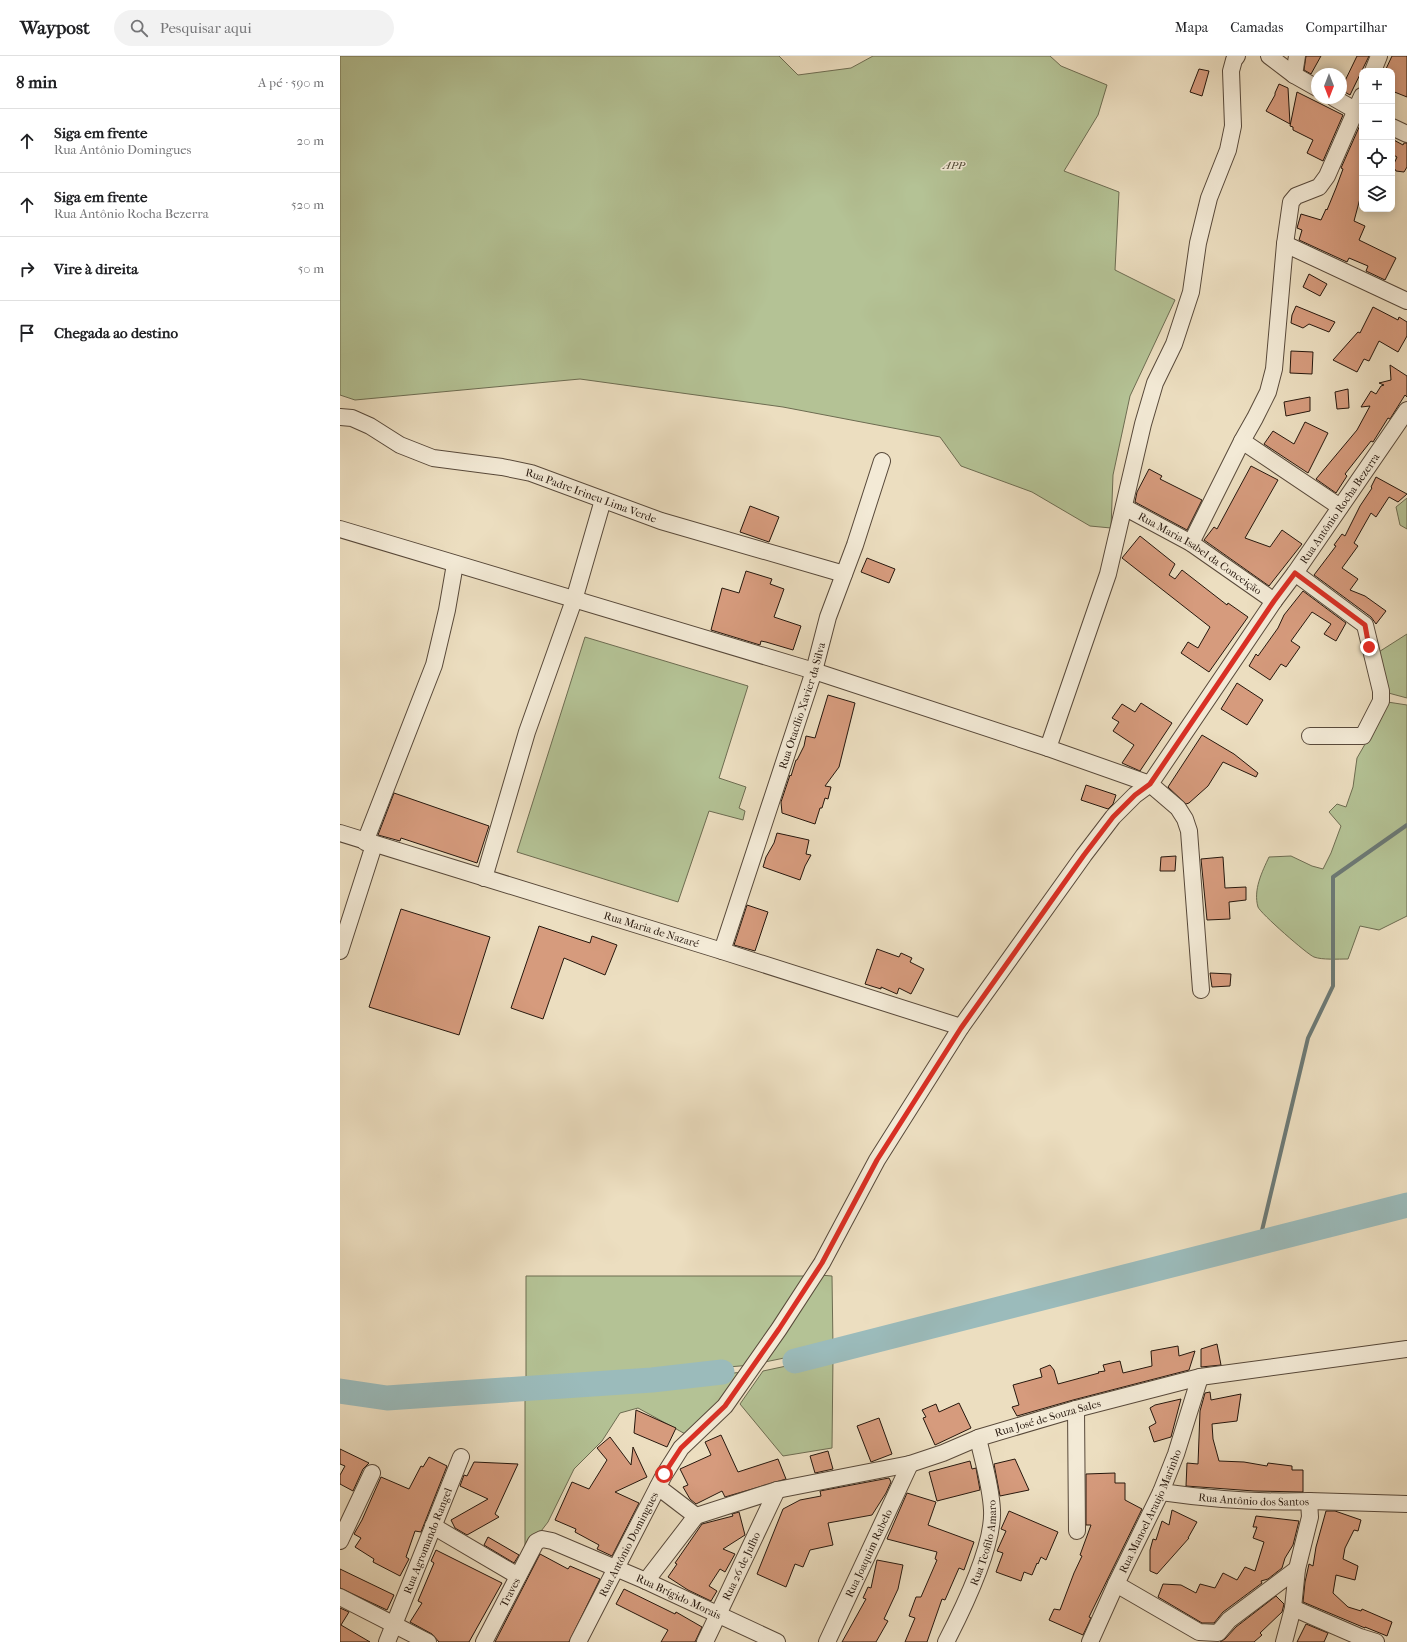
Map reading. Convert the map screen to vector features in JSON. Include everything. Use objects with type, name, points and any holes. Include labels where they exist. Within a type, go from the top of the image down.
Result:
[{"type":"street","points":[[1048,748],[1108,574],[1143,424],[1155,383],[1174,344],[1191,292],[1198,243],[1209,198],[1228,150],[1233,126],[1231,71],[1234,60],[1237,56]]},
{"type":"street","points":[[1269,56],[1294,75],[1311,85]]},
{"type":"street","points":[[1294,75],[1296,56]]},
{"type":"street","points":[[1374,68],[1379,56]]},
{"type":"street","points":[[1191,543],[1268,392],[1274,369],[1285,244],[1291,202],[1296,196],[1319,186],[1327,176],[1359,112],[1345,104]]},
{"type":"street","points":[[1395,128],[1407,134]]},
{"type":"street","points":[[1285,244],[1407,301]]},
{"type":"street","name":"Rua Antônio Rocha Bezerra","points":[[681,1448],[725,1406],[779,1329],[822,1263],[877,1160],[961,1028],[1084,855],[1113,817],[1135,795],[1150,784],[1274,601],[1295,573],[1407,410]]},
{"type":"street","name":"Rua Padre Irineu Lima Verde","points":[[340,417],[352,418],[370,426],[400,445],[433,458],[502,467],[531,474],[661,521],[844,574]]},
{"type":"street","points":[[1242,441],[1340,507]]},
{"type":"street","name":"Rua Otacílio Xavier da Silva","points":[[722,951],[814,671],[828,617],[882,460]]},
{"type":"street","points":[[484,878],[527,732],[574,600],[603,500]]},
{"type":"street","name":"Rua Maria Isabel da Conceição","points":[[1124,507],[1191,543],[1274,601]]},
{"type":"street","points":[[340,529],[814,671],[1048,748],[1150,784],[1178,808],[1185,819],[1189,832],[1202,990]]},
{"type":"street","points":[[340,951],[370,843],[434,665],[447,610],[455,564]]},
{"type":"street","points":[[1295,573],[1365,625],[1381,691],[1381,701],[1363,736],[1310,736]]},
{"type":"street","name":"Rua Maria de Nazaré","points":[[340,833],[722,951],[961,1028]]},
{"type":"street","name":"Rua José de Souza Sales","points":[[696,1516],[777,1490],[910,1464],[978,1438],[1076,1409],[1200,1377],[1407,1349]]},
{"type":"street","name":"Rua Manoel Araujo Marinho","points":[[1090,1642],[1116,1584],[1161,1492],[1176,1454],[1200,1377]]},
{"type":"street","points":[[1076,1409],[1077,1531]]},
{"type":"street","name":"Rua Teofilo Amaro","points":[[946,1642],[982,1562],[991,1528],[992,1511],[990,1494],[978,1438]]},
{"type":"street","name":"Rua Antônio Domingues","points":[[578,1642],[658,1487],[681,1448]]},
{"type":"street","name":"Rua Agromando Rangel","points":[[387,1642],[461,1457]]},
{"type":"street","name":"Rua Joaquim Rabelo","points":[[827,1642],[910,1464]]},
{"type":"street","points":[[340,1541],[372,1473]]},
{"type":"street","points":[[646,1581],[696,1516],[658,1487]]},
{"type":"street","name":"Rua 26 de Julho","points":[[705,1642],[777,1490]]},
{"type":"street","name":"Rua Antônio dos Santos","points":[[1161,1492],[1200,1498],[1274,1502],[1309,1501],[1309,1525],[1297,1569],[1293,1608],[1284,1642]]},
{"type":"street","points":[[1309,1501],[1407,1504]]},
{"type":"street","points":[[433,1526],[518,1576]]},
{"type":"street","name":"Rua Brígido Morais","points":[[536,1542],[542,1539],[552,1541],[646,1581],[776,1642]]},
{"type":"street","name":"Traves","points":[[484,1642],[536,1542]]},
{"type":"street","points":[[1116,1584],[1199,1632],[1212,1634],[1218,1633],[1229,1620],[1297,1569]]},
{"type":"street","points":[[340,1597],[428,1642]]},
{"type":"street","points":[[1293,1608],[1359,1640],[1376,1642]]},
{"type":"green space","name":"APP","points":[[340,56],[779,56],[798,75],[851,68],[873,56],[1050,56],[1061,66],[1107,85],[1098,115],[1064,171],[1119,192],[1115,270],[1175,300],[1130,396],[1113,475],[1111,528],[1090,526],[1032,492],[961,466],[940,437],[783,407],[580,379],[355,400],[340,395]]},
{"type":"green space","points":[[1407,498],[1407,529],[1400,525],[1396,507]]},
{"type":"green space","points":[[1407,634],[1407,698],[1381,691],[1374,655]]},
{"type":"green space","points":[[585,637],[748,686],[719,778],[746,787],[739,808],[745,811],[743,820],[709,811],[678,902],[517,852]]},
{"type":"green space","points":[[1381,701],[1407,705],[1407,916],[1379,930],[1360,926],[1348,959],[1317,958],[1310,955],[1294,942],[1261,911],[1258,907],[1257,888],[1269,857],[1291,856],[1312,866],[1323,869],[1331,853],[1341,826],[1329,812],[1337,804],[1346,807],[1353,787],[1357,758],[1368,739]]},
{"type":"green space","points":[[819,1275],[832,1276],[833,1348],[760,1363]]},
{"type":"green space","points":[[526,1276],[810,1276],[751,1365],[526,1385]]},
{"type":"green space","points":[[833,1356],[832,1448],[783,1456],[740,1404],[763,1371]]},
{"type":"green space","points":[[744,1372],[689,1436],[638,1408],[620,1413],[602,1441],[574,1469],[548,1522],[525,1552],[525,1393]]},
{"type":"building","points":[[1306,56],[1321,56],[1314,68],[1311,68],[1311,74],[1304,70]]},
{"type":"building","points":[[1357,56],[1369,56],[1363,68],[1359,68],[1359,77],[1350,95],[1347,93],[1347,77]]},
{"type":"building","points":[[1392,56],[1407,56],[1407,97],[1395,92],[1395,68],[1386,68]]},
{"type":"building","points":[[1199,69],[1209,71],[1202,96],[1190,92]]},
{"type":"building","points":[[1279,84],[1288,88],[1290,124],[1266,111]]},
{"type":"building","points":[[1297,92],[1311,99],[1311,104],[1321,104],[1343,115],[1323,161],[1307,153],[1313,140],[1293,130],[1293,127],[1290,126]]},
{"type":"building","points":[[1359,127],[1359,202],[1354,221],[1365,226],[1359,240],[1396,258],[1385,280],[1366,271],[1368,266],[1349,258],[1347,262],[1299,240],[1302,230],[1297,228],[1301,214],[1321,220],[1336,188],[1343,169],[1341,168]]},
{"type":"building","points":[[1395,141],[1403,145],[1404,143],[1407,143],[1407,167],[1404,172],[1396,171],[1395,169],[1395,162],[1397,157],[1395,156]]},
{"type":"building","points":[[1309,274],[1327,284],[1320,296],[1303,287]]},
{"type":"building","points":[[1296,306],[1335,322],[1329,332],[1309,324],[1303,328],[1291,323],[1292,315]]},
{"type":"building","points":[[1373,307],[1398,320],[1399,317],[1407,322],[1407,336],[1398,352],[1379,341],[1369,361],[1364,359],[1357,372],[1333,360],[1358,332],[1360,333]]},
{"type":"building","points":[[1291,351],[1313,352],[1312,374],[1290,373]]},
{"type":"building","points":[[1390,365],[1407,376],[1407,397],[1405,395],[1373,442],[1371,441],[1345,474],[1347,476],[1336,493],[1316,479],[1357,430],[1370,406],[1361,407],[1371,391],[1376,394],[1381,386],[1384,385],[1379,383],[1391,380]]},
{"type":"building","points":[[1348,389],[1349,408],[1337,409],[1335,392]]},
{"type":"building","points":[[1310,397],[1310,411],[1286,416],[1284,402]]},
{"type":"building","points":[[1305,422],[1328,433],[1308,473],[1264,444],[1273,431],[1294,444]]},
{"type":"building","points":[[1251,466],[1278,480],[1245,538],[1270,547],[1282,530],[1302,544],[1269,586],[1204,540],[1214,527],[1217,529]]},
{"type":"building","points":[[1149,469],[1162,476],[1160,479],[1202,500],[1187,530],[1135,502],[1137,492]]},
{"type":"building","points":[[1376,477],[1407,494],[1398,502],[1389,497],[1376,517],[1371,513],[1354,543],[1358,546],[1342,568],[1358,579],[1350,590],[1365,596],[1386,611],[1376,624],[1371,617],[1314,575],[1336,546],[1334,545],[1342,534],[1345,536],[1360,506],[1372,488],[1371,487]]},
{"type":"building","points":[[750,506],[779,517],[769,542],[740,532]]},
{"type":"building","points":[[1140,536],[1175,564],[1169,575],[1175,579],[1182,570],[1227,605],[1228,603],[1248,617],[1209,672],[1181,653],[1188,642],[1198,648],[1210,627],[1122,558]]},
{"type":"building","points":[[867,558],[895,569],[889,583],[861,572]]},
{"type":"building","points":[[746,571],[772,579],[770,584],[784,589],[774,617],[801,626],[793,650],[761,641],[760,645],[711,630],[722,588],[739,593]]},
{"type":"building","points":[[1303,591],[1346,623],[1336,641],[1324,634],[1331,624],[1312,612],[1291,641],[1300,647],[1286,667],[1281,664],[1270,680],[1249,666],[1256,654],[1258,656],[1278,628],[1284,615]]},
{"type":"building","points":[[1237,683],[1263,700],[1247,725],[1221,709]]},
{"type":"building","points":[[828,695],[855,703],[839,767],[825,786],[831,787],[828,799],[825,798],[815,824],[782,813],[781,802],[796,760],[804,746],[806,736],[815,738]]},
{"type":"building","points":[[1141,703],[1172,723],[1140,771],[1122,763],[1134,745],[1113,731],[1119,722],[1112,718],[1122,704],[1135,712]]},
{"type":"building","points":[[1202,735],[1234,754],[1258,773],[1256,777],[1223,762],[1208,786],[1186,804],[1168,787]]},
{"type":"building","points":[[1086,785],[1116,795],[1113,804],[1108,809],[1081,800]]},
{"type":"building","points":[[394,793],[489,826],[477,863],[401,838],[400,841],[378,835]]},
{"type":"building","points":[[777,833],[809,840],[806,854],[811,855],[800,880],[763,867]]},
{"type":"building","points":[[1176,856],[1175,871],[1160,871],[1161,857]]},
{"type":"building","points":[[1223,857],[1225,888],[1246,887],[1246,900],[1229,902],[1230,919],[1207,920],[1201,859]]},
{"type":"building","points":[[747,905],[768,912],[755,951],[734,945]]},
{"type":"building","points":[[401,909],[490,937],[459,1035],[369,1007]]},
{"type":"building","points":[[539,926],[590,943],[592,936],[617,945],[605,975],[564,958],[543,1019],[511,1008]]},
{"type":"building","points":[[877,949],[899,957],[901,953],[912,958],[910,962],[924,969],[911,994],[899,988],[897,994],[881,987],[881,989],[865,984]]},
{"type":"building","points":[[1210,973],[1231,974],[1230,986],[1212,987]]},
{"type":"building","points":[[1217,1344],[1221,1365],[1201,1367],[1201,1349]]},
{"type":"building","points":[[1178,1346],[1179,1356],[1195,1351],[1189,1370],[1017,1416],[1012,1407],[1019,1405],[1013,1385],[1042,1377],[1040,1369],[1050,1365],[1054,1370],[1058,1384],[1105,1371],[1103,1365],[1120,1361],[1123,1373],[1152,1366],[1151,1351]]},
{"type":"building","points":[[1210,1392],[1211,1400],[1241,1394],[1237,1421],[1212,1424],[1213,1439],[1219,1461],[1244,1462],[1267,1466],[1268,1463],[1292,1466],[1292,1470],[1303,1470],[1303,1492],[1254,1491],[1186,1486],[1187,1463],[1198,1464],[1200,1411],[1205,1393]]},
{"type":"building","points":[[1181,1399],[1171,1437],[1154,1442],[1149,1427],[1156,1423],[1150,1408],[1155,1405]]},
{"type":"building","points":[[959,1403],[971,1428],[935,1445],[923,1418],[926,1417],[922,1410],[936,1404],[939,1412]]},
{"type":"building","points":[[636,1410],[676,1428],[667,1447],[634,1433]]},
{"type":"building","points":[[879,1418],[892,1454],[871,1462],[857,1426]]},
{"type":"building","points":[[721,1435],[738,1472],[778,1459],[786,1479],[725,1497],[722,1491],[696,1504],[690,1499],[683,1487],[688,1485],[680,1469],[711,1455],[705,1442]]},
{"type":"building","points":[[610,1437],[631,1465],[633,1447],[647,1477],[615,1492],[639,1503],[612,1556],[597,1549],[599,1545],[575,1532],[576,1529],[555,1520],[572,1482],[589,1489],[607,1460],[597,1448]]},
{"type":"building","points":[[340,1449],[369,1463],[363,1469],[353,1491],[340,1484],[340,1475],[345,1466],[340,1464]]},
{"type":"building","points":[[828,1451],[833,1469],[815,1473],[810,1456]]},
{"type":"building","points":[[429,1457],[447,1466],[421,1532],[415,1531],[406,1557],[409,1559],[400,1576],[373,1562],[374,1559],[355,1547],[361,1538],[354,1534],[362,1520],[381,1477],[409,1489],[421,1466],[423,1467]]},
{"type":"building","points":[[1015,1459],[1029,1490],[1000,1496],[994,1464]]},
{"type":"building","points":[[970,1461],[972,1469],[976,1468],[980,1490],[937,1501],[929,1472]]},
{"type":"building","points":[[474,1462],[518,1464],[495,1514],[499,1517],[467,1535],[455,1528],[451,1520],[488,1499],[460,1486],[464,1475],[467,1476]]},
{"type":"building","points":[[1115,1473],[1115,1483],[1125,1483],[1125,1500],[1142,1509],[1089,1617],[1091,1618],[1083,1635],[1049,1620],[1054,1609],[1060,1610],[1082,1556],[1080,1555],[1091,1525],[1086,1525],[1086,1474]]},
{"type":"building","points":[[889,1478],[891,1482],[886,1493],[872,1515],[828,1523],[833,1545],[810,1550],[803,1567],[795,1564],[786,1587],[757,1574],[783,1509],[800,1500],[821,1496],[820,1491]]},
{"type":"building","points":[[907,1493],[936,1502],[928,1525],[974,1542],[964,1570],[959,1568],[945,1600],[942,1599],[927,1642],[905,1642],[915,1618],[909,1616],[916,1597],[921,1597],[937,1560],[935,1559],[937,1552],[887,1539]]},
{"type":"building","points":[[1172,1510],[1197,1522],[1189,1538],[1157,1574],[1150,1571],[1150,1550],[1153,1539],[1156,1540],[1162,1521],[1169,1525]]},
{"type":"building","points":[[1009,1511],[1058,1532],[1046,1560],[1041,1557],[1032,1575],[1024,1572],[1021,1581],[996,1572],[1003,1553],[997,1551],[1006,1531],[1001,1529]]},
{"type":"building","points":[[1326,1511],[1335,1511],[1361,1520],[1358,1531],[1354,1530],[1345,1548],[1343,1559],[1358,1566],[1355,1580],[1336,1575],[1333,1593],[1348,1607],[1361,1611],[1362,1609],[1392,1622],[1387,1636],[1303,1602],[1309,1564],[1313,1566],[1316,1547]]},
{"type":"building","points":[[739,1512],[745,1535],[723,1549],[735,1554],[725,1572],[720,1569],[709,1586],[717,1591],[711,1601],[688,1590],[668,1577],[677,1564],[675,1563],[702,1524],[733,1516],[732,1514]]},
{"type":"building","points":[[1256,1516],[1299,1521],[1293,1545],[1285,1558],[1282,1568],[1268,1579],[1261,1581],[1262,1583],[1223,1612],[1214,1623],[1202,1623],[1158,1597],[1163,1584],[1181,1585],[1196,1593],[1200,1584],[1215,1588],[1223,1573],[1237,1580],[1245,1567],[1255,1571],[1264,1542],[1253,1538],[1257,1527],[1253,1527]]},
{"type":"building","points":[[488,1537],[519,1555],[514,1563],[484,1545]]},
{"type":"building","points":[[436,1550],[502,1583],[469,1642],[439,1642],[432,1634],[410,1622],[422,1603],[418,1601],[434,1563],[431,1561]]},
{"type":"building","points":[[540,1554],[568,1569],[570,1566],[600,1579],[569,1642],[495,1642]]},
{"type":"building","points":[[877,1560],[903,1565],[898,1589],[884,1619],[888,1621],[876,1642],[842,1642],[866,1599],[863,1598],[868,1587],[871,1588]]},
{"type":"building","points":[[340,1569],[394,1595],[387,1610],[340,1588]]},
{"type":"building","points":[[624,1589],[675,1614],[676,1612],[702,1627],[695,1642],[661,1642],[668,1630],[616,1604]]},
{"type":"building","points":[[1276,1596],[1284,1604],[1282,1612],[1260,1633],[1262,1635],[1254,1642],[1220,1642],[1225,1639],[1236,1627]]},
{"type":"building","points":[[340,1608],[349,1612],[341,1625],[370,1642],[340,1642]]},
{"type":"building","points":[[1306,1624],[1328,1633],[1324,1642],[1297,1642]]},
{"type":"waterway","points":[[1259,1243],[1308,1038],[1333,986],[1333,877],[1407,825]]},
{"type":"waterway","points":[[795,1361],[1407,1205]]},
{"type":"waterway","points":[[340,1391],[387,1398],[652,1380],[722,1372]]},
{"type":"route","points":[[664,1474],[681,1448],[701,1427],[725,1406],[779,1329],[822,1263],[877,1160],[961,1028],[1084,855],[1113,817],[1135,795],[1150,784],[1274,601],[1295,573],[1365,625],[1369,647]]}]
